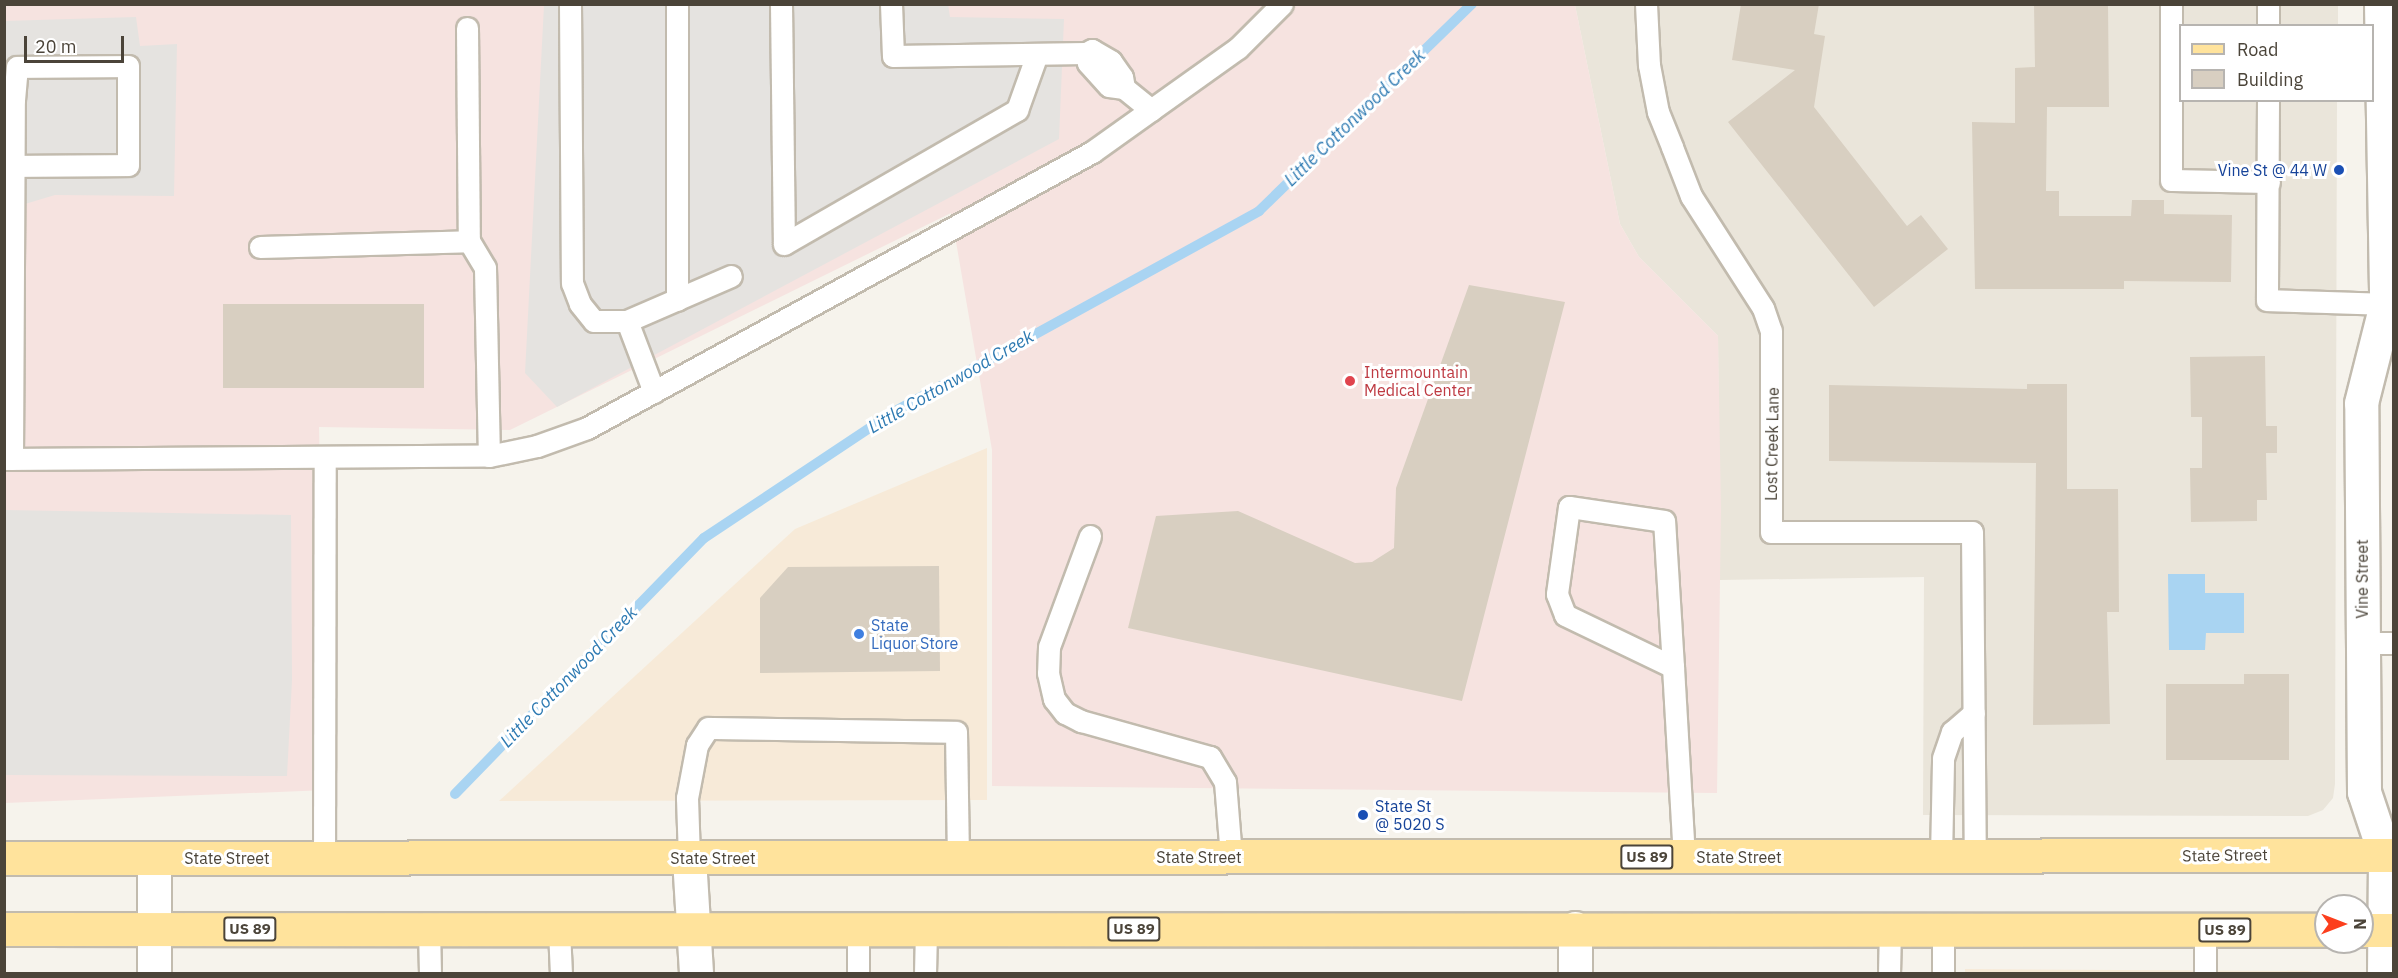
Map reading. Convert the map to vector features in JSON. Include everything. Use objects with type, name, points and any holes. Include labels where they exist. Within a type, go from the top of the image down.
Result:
[{"type":"main road","name":"State Street","points":[[4,858],[1975,857],[2391,849]]},
{"type":"main road","name":"US 89","points":[[4,929],[1943,928],[2314,930]]},
{"type":"street","name":"Vine Street","points":[[2381,4],[2388,68],[2391,312],[2361,403],[2378,643],[2364,792],[2391,849],[2380,930],[2384,974]]},
{"type":"street","points":[[154,858],[154,974]]},
{"type":"street","points":[[689,858],[696,974]]},
{"type":"street","points":[[1575,928],[1575,974]]},
{"type":"lane","points":[[570,4],[572,283],[580,304],[594,321],[627,321],[731,276]]},
{"type":"lane","points":[[677,4],[677,300]]},
{"type":"lane","points":[[781,4],[784,244],[1017,110],[1037,54]]},
{"type":"lane","points":[[891,4],[893,56],[1086,53],[1092,50],[1111,62],[1122,77],[1124,88],[1151,110]]},
{"type":"lane","points":[[14,166],[128,165],[128,66],[17,67],[14,166],[8,459],[325,459],[489,456],[537,446],[587,428],[1092,153],[1238,48],[1281,4]]},
{"type":"lane","name":"Lost Creek Lane","points":[[1646,4],[1649,65],[1658,112],[1690,196],[1763,308],[1771,331],[1771,532],[1972,532],[1975,857]]},
{"type":"lane","points":[[2171,4],[2171,180],[2269,182]]},
{"type":"lane","points":[[2268,4],[2268,24]]},
{"type":"lane","points":[[466,28],[469,241],[485,268],[489,456]]},
{"type":"lane","points":[[2268,102],[2268,300],[2391,312]]},
{"type":"lane","points":[[260,247],[469,241]]},
{"type":"lane","points":[[627,321],[654,392]]},
{"type":"lane","points":[[324,858],[325,459]]},
{"type":"lane","points":[[1673,667],[1565,615],[1557,594],[1569,507],[1664,521],[1673,667],[1684,857]]},
{"type":"lane","points":[[1090,536],[1049,647],[1048,673],[1053,699],[1065,713],[1081,721],[1210,757],[1225,782],[1231,857]]},
{"type":"lane","points":[[1941,857],[1943,758],[1952,732],[1974,713]]},
{"type":"lane","points":[[689,858],[687,798],[697,746],[708,728],[956,732],[958,858]]},
{"type":"lane","points":[[1889,974],[1890,928]]},
{"type":"lane","points":[[1943,928],[1943,974]]},
{"type":"lane","points":[[429,929],[430,974]]},
{"type":"lane","points":[[925,974],[926,929]]},
{"type":"lane","points":[[559,930],[561,974]]},
{"type":"lane","points":[[858,930],[858,974]]},
{"type":"lane","points":[[2205,930],[2205,974]]},
{"type":"shaded area","points":[[948,4],[950,17],[1064,19],[1059,139],[557,407],[525,373],[544,5]]},
{"type":"shaded area","name":"Intermountain Medical Center","points":[[4,5],[1575,5],[1620,224],[1639,257],[1718,336],[1721,510],[1717,793],[992,786],[992,450],[951,213],[510,430],[319,427],[327,790],[5,803]]},
{"type":"shaded area","points":[[1575,5],[2338,5],[2338,24],[2179,24],[2179,102],[2337,102],[2335,784],[2333,798],[2323,810],[2308,816],[1923,815],[1924,577],[1720,580],[1718,336],[1639,257],[1620,224]]},
{"type":"shaded area","points":[[136,17],[140,46],[177,44],[174,196],[55,195],[5,210],[4,21]]},
{"type":"shaded area","points":[[987,448],[987,800],[499,801],[795,529]]},
{"type":"shaded area","points":[[5,510],[291,515],[292,680],[287,776],[5,775]]},
{"type":"shaded area","points":[[1965,969],[2308,971],[2317,973],[1965,974]]},
{"type":"water","points":[[2168,574],[2205,574],[2205,593],[2244,593],[2244,633],[2206,633],[2205,650],[2169,650]]},
{"type":"building","points":[[1741,4],[1819,4],[1814,34],[1825,36],[1814,107],[1907,226],[1921,215],[1948,249],[1874,307],[1728,122],[1795,70],[1732,60]]},
{"type":"building","points":[[2034,4],[2108,4],[2109,107],[2047,107],[2046,191],[2059,191],[2059,216],[2131,216],[2132,200],[2164,200],[2164,214],[2232,215],[2231,282],[2124,281],[2124,289],[1975,289],[1972,122],[2015,123],[2015,68],[2035,67]]},
{"type":"building","points":[[1469,285],[1565,302],[1462,701],[1128,628],[1156,516],[1238,511],[1355,563],[1372,562],[1394,548],[1396,488]]},
{"type":"building","points":[[223,304],[424,304],[424,388],[223,388]]},
{"type":"building","points":[[2265,356],[2266,426],[2277,426],[2277,453],[2266,453],[2267,500],[2257,500],[2257,521],[2191,522],[2190,468],[2202,468],[2202,417],[2191,417],[2190,357]]},
{"type":"building","points":[[2027,384],[2067,384],[2067,489],[2118,489],[2119,612],[2107,612],[2110,724],[2033,725],[2036,463],[1829,461],[1829,385],[2027,389]]},
{"type":"building","points":[[939,566],[940,671],[760,673],[760,598],[788,567]]},
{"type":"building","points":[[2244,674],[2289,674],[2289,760],[2166,760],[2166,684],[2244,684]]},
{"type":"waterway","name":"Little Cottonwood Creek","points":[[455,794],[704,538],[892,413],[1259,211],[1472,4]]},
{"type":"place","name":"Vine St @ 44 W","points":[[2339,170]]},
{"type":"place","name":"Intermountain Medical Center","points":[[1350,381]]},
{"type":"place","name":"State Liquor Store","points":[[859,634]]},
{"type":"place","name":"State St @ 5020 S","points":[[1363,815]]}]
